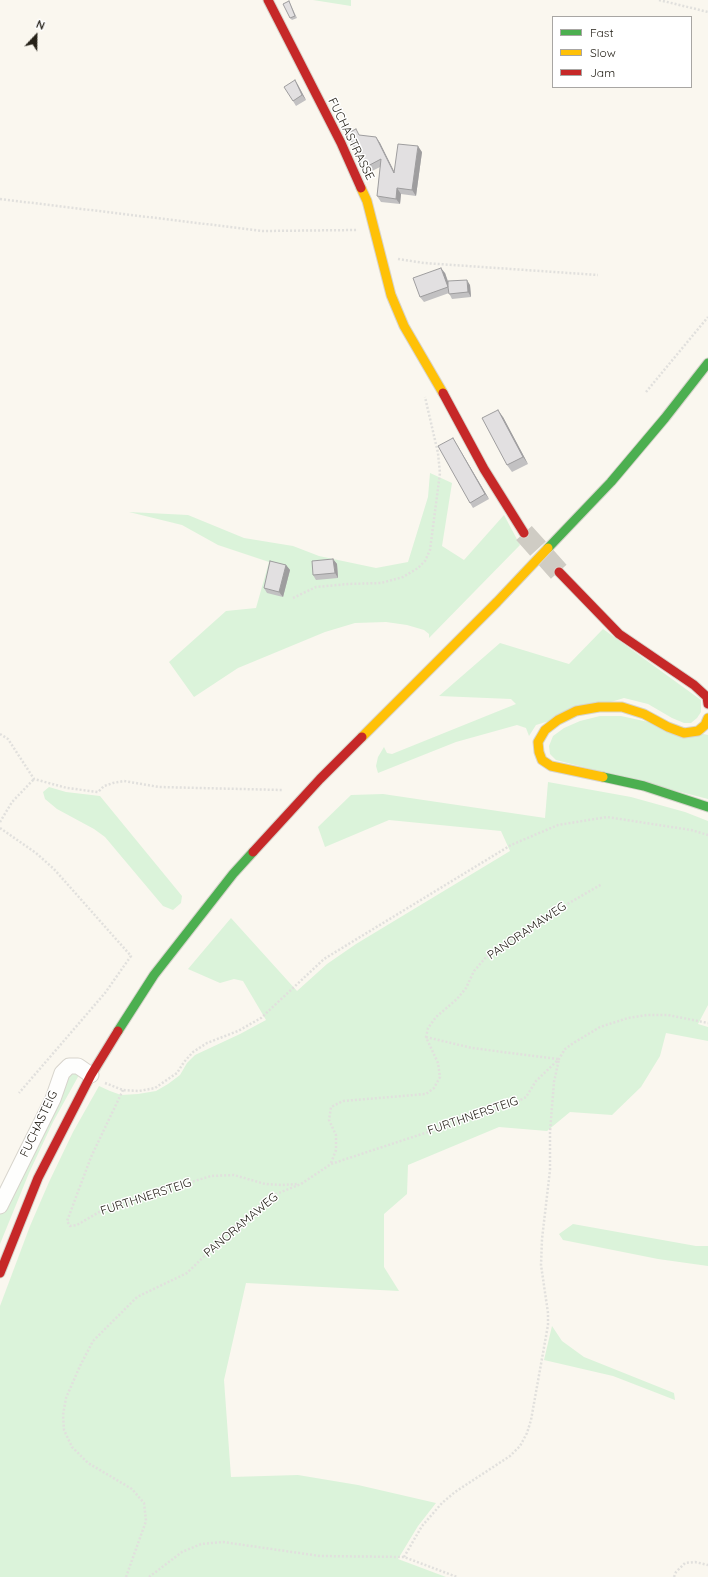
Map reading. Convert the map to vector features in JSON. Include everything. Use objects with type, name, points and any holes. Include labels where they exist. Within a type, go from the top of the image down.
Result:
[{"type":"street","name":"FUCHASTRASSE","points":[[268,0],[341,143],[367,200],[391,296],[404,326],[445,396],[484,469],[524,533]]},
{"type":"street","points":[[0,1273],[38,1178],[91,1074],[154,975],[190,928],[233,874],[320,779],[497,602],[611,482],[666,418],[708,363]]},
{"type":"street","points":[[559,572],[619,634],[694,685],[707,697],[708,704]]},
{"type":"street","points":[[708,718],[705,725],[698,731],[684,733],[668,727],[644,714],[622,707],[599,706],[576,711],[558,720],[544,730],[538,742],[542,760],[550,766],[644,786],[708,807]]},
{"type":"street","name":"FUCHASTEIG","points":[[0,1206],[52,1099],[62,1073],[69,1066],[78,1066],[91,1074]]},
{"type":"path","points":[[659,0],[708,12]]},
{"type":"path","points":[[0,200],[263,231],[298,232],[355,229],[362,232]]},
{"type":"path","points":[[381,255],[424,263],[598,275]]},
{"type":"path","points":[[646,392],[708,317]]},
{"type":"path","points":[[293,598],[316,587],[348,584],[381,584],[403,577],[418,568],[425,561],[430,550],[440,473],[438,453],[425,394]]},
{"type":"path","points":[[0,734],[8,739],[34,780],[67,788],[98,792],[104,786],[124,781],[159,787],[282,790]]},
{"type":"path","points":[[0,822],[12,802],[34,780]]},
{"type":"path","points":[[91,1074],[112,1087],[123,1090],[139,1091],[155,1088],[177,1073],[193,1052],[207,1043],[238,1031],[261,1018],[324,959],[511,845],[558,825],[607,817],[691,830],[708,835]]},
{"type":"path","points":[[0,828],[36,853],[54,869],[131,956],[105,993],[19,1093]]},
{"type":"path","name":"PANORAMAWEG","points":[[426,1037],[428,1028],[436,1017],[457,999],[466,988],[474,971],[487,956],[557,910],[602,884]]},
{"type":"path","name":"FURTHNERSTEIG","points":[[331,1164],[513,1104],[526,1097],[536,1081],[559,1059],[565,1049],[600,1027],[628,1018],[647,1015],[668,1015],[708,1023]]},
{"type":"path","points":[[404,1557],[422,1526],[442,1503],[455,1492],[510,1456],[520,1446],[527,1433],[531,1420],[548,1325],[548,1313],[541,1265],[542,1239],[550,1170],[550,1132],[554,1082],[559,1059],[479,1050],[426,1037]]},
{"type":"path","points":[[331,1164],[336,1150],[336,1134],[330,1120],[331,1107],[343,1101],[426,1094],[434,1088],[440,1076],[438,1063],[426,1037]]},
{"type":"path","name":"FURTHNERSTEIG","points":[[123,1090],[89,1164],[67,1221],[70,1226],[76,1225],[106,1208],[211,1176],[234,1176],[270,1184],[301,1184]]},
{"type":"path","name":"PANORAMAWEG","points":[[126,1577],[146,1521],[144,1502],[132,1488],[88,1463],[72,1447],[64,1430],[63,1415],[66,1398],[77,1373],[93,1341],[137,1297],[187,1273],[234,1228],[274,1195],[301,1184],[331,1164]]},
{"type":"path","points":[[150,1577],[182,1552],[201,1544],[223,1542],[320,1556],[404,1557],[457,1577]]},
{"type":"path","points":[[674,1577],[676,1572],[685,1563],[695,1562],[708,1565]]},
{"type":"green space","points":[[313,0],[351,0],[351,6]]},
{"type":"green space","points":[[430,473],[452,483],[442,546],[464,560],[504,515],[520,545],[429,638],[429,634],[424,630],[407,625],[386,622],[355,623],[325,632],[238,668],[194,697],[169,662],[226,611],[256,608],[269,562],[218,545],[182,525],[129,512],[188,515],[244,538],[293,546],[319,556],[376,568],[408,562],[428,497]]},
{"type":"green space","points":[[603,629],[701,700],[701,712],[697,718],[691,723],[684,723],[648,704],[624,698],[536,725],[529,736],[526,728],[517,725],[456,742],[378,773],[376,766],[378,757],[384,747],[387,753],[392,754],[516,704],[511,699],[439,696],[500,643],[569,664]]},
{"type":"green space","points":[[600,716],[621,716],[708,735],[708,799],[556,760],[550,754],[549,746],[553,736],[564,728],[580,721]]},
{"type":"green space","points":[[548,782],[631,797],[685,812],[708,821],[708,1005],[698,1024],[708,1027],[708,1041],[666,1033],[660,1056],[641,1087],[612,1115],[570,1112],[547,1131],[499,1127],[408,1165],[407,1194],[384,1214],[384,1267],[399,1291],[246,1283],[224,1380],[231,1477],[298,1475],[358,1485],[436,1503],[418,1526],[398,1559],[446,1577],[0,1577],[0,1306],[30,1226],[49,1182],[73,1132],[99,1086],[121,1095],[156,1091],[180,1075],[187,1063],[195,1055],[266,1020],[243,981],[234,979],[220,983],[188,969],[231,918],[297,991],[327,964],[356,944],[510,851],[501,831],[389,820],[325,847],[318,827],[351,795],[383,794],[545,818]]},
{"type":"green space","points":[[49,787],[66,792],[100,796],[182,896],[181,903],[173,910],[163,906],[105,837],[94,829],[57,809],[45,799],[43,792]]},
{"type":"green space","points":[[70,1069],[79,1075],[53,1122],[29,1173],[0,1244],[0,1214]]},
{"type":"green space","points":[[573,1224],[696,1246],[708,1246],[708,1266],[658,1259],[563,1240],[559,1234]]},
{"type":"green space","points":[[552,1326],[562,1341],[584,1357],[674,1393],[675,1400],[613,1376],[544,1360]]},
{"type":"building","points":[[289,1],[295,16],[290,18],[283,4]]},
{"type":"building","points":[[295,80],[302,95],[293,101],[284,87]]},
{"type":"building","points":[[356,129],[359,135],[376,137],[394,173],[398,144],[418,146],[412,190],[397,188],[396,199],[377,196],[381,159],[364,168],[348,133]]},
{"type":"building","points":[[441,268],[448,287],[420,297],[413,278]]},
{"type":"building","points":[[467,280],[468,292],[449,294],[448,281]]},
{"type":"building","points":[[498,410],[523,457],[507,465],[482,418]]},
{"type":"building","points":[[453,438],[485,494],[470,503],[438,446]]},
{"type":"building","points":[[333,559],[335,573],[313,575],[312,561]]},
{"type":"building","points":[[270,561],[286,565],[279,592],[264,588]]},
{"type":"tunnel","points":[[524,533],[559,572]]},
{"type":"traffic: fast","points":[[548,548],[611,482],[665,418],[708,363]]},
{"type":"traffic: fast","points":[[603,777],[644,786],[708,807]]},
{"type":"traffic: fast","points":[[118,1031],[154,975],[233,874],[253,852]]},
{"type":"traffic: slow","points":[[361,188],[367,201],[391,295],[404,326],[443,393]]},
{"type":"traffic: slow","points":[[362,737],[497,602],[548,548]]},
{"type":"traffic: slow","points":[[603,777],[551,766],[542,760],[538,742],[545,730],[558,720],[576,711],[599,707],[622,707],[644,714],[668,727],[684,733],[698,731],[705,725],[708,718]]},
{"type":"traffic: jam","points":[[268,0],[341,143],[361,188]]},
{"type":"traffic: jam","points":[[443,393],[484,469],[524,533]]},
{"type":"traffic: jam","points":[[559,572],[619,634],[694,685],[707,697],[708,704]]},
{"type":"traffic: jam","points":[[253,852],[320,779],[362,737]]},
{"type":"traffic: jam","points":[[0,1273],[38,1178],[91,1075],[118,1031]]}]
